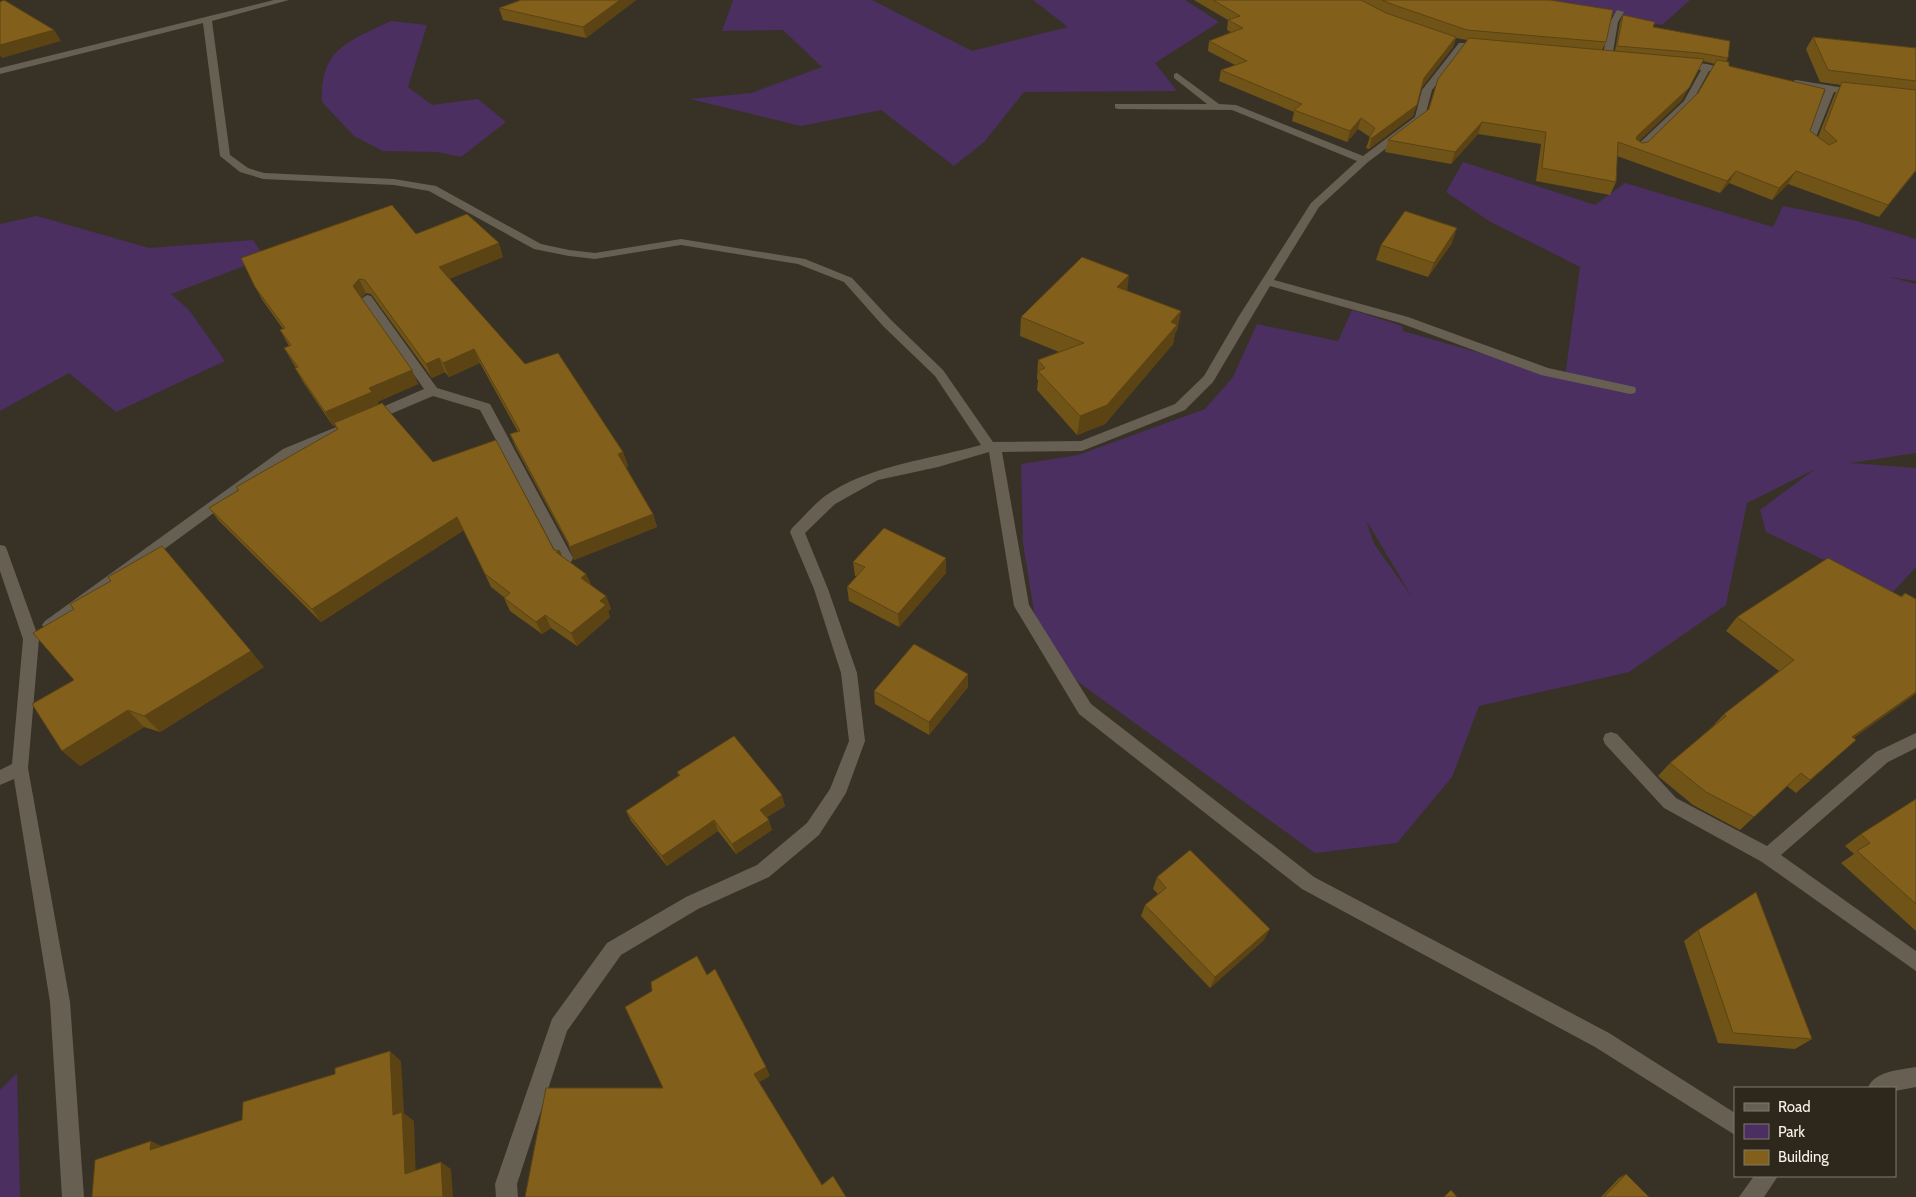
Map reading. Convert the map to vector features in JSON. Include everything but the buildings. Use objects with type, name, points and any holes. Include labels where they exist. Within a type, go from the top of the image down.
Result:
[{"type":"street","points":[[0,71],[285,0]]},
{"type":"street","points":[[1607,58],[1614,22],[1620,12]]},
{"type":"street","points":[[208,19],[225,156],[244,170],[263,176],[282,178],[394,182],[432,188],[538,247],[570,253],[595,256],[681,242],[801,261],[848,280],[887,324],[939,372],[992,447],[1022,606],[1085,709],[1308,883],[1602,1040],[1734,1124]]},
{"type":"street","points":[[507,1197],[506,1184],[559,1026],[614,949],[692,903],[762,871],[812,829],[837,793],[857,741],[849,673],[821,589],[797,532],[830,500],[874,476],[938,462],[992,447],[1082,446],[1180,407],[1209,379],[1245,316],[1316,205],[1364,160],[1420,118],[1427,90],[1463,45]]},
{"type":"street","points":[[1666,63],[1707,67],[1745,74]]},
{"type":"street","points":[[1637,151],[1688,102],[1707,67]]},
{"type":"street","points":[[1177,76],[1217,108]]},
{"type":"street","points":[[1783,81],[1864,94]]},
{"type":"street","points":[[1822,153],[1809,142],[1830,89]]},
{"type":"street","points":[[1118,106],[1233,108],[1364,160]]},
{"type":"street","points":[[1268,282],[1404,320],[1545,372],[1630,390]]},
{"type":"street","points":[[368,298],[432,392]]},
{"type":"street","points":[[31,639],[288,452],[432,392],[486,407],[566,558]]},
{"type":"street","points":[[0,550],[31,639],[20,768],[60,1002],[73,1197]]},
{"type":"street","points":[[1611,739],[1630,762],[1670,803],[1768,856],[1916,962]]},
{"type":"street","points":[[1768,856],[1882,758],[1916,740]]},
{"type":"street","points":[[0,778],[20,768]]},
{"type":"street","points":[[1880,1087],[1886,1083],[1916,1077]]},
{"type":"street","points":[[1750,1197],[1765,1177]]},
{"type":"green space","points":[[733,0],[872,0],[972,51],[1068,27],[1033,0],[1185,0],[1219,22],[1155,63],[1177,91],[1024,92],[984,142],[954,166],[881,110],[801,126],[690,99],[751,93],[822,67],[783,30],[722,31]]},
{"type":"green space","points":[[1530,0],[1690,0],[1662,25]]},
{"type":"green space","points":[[391,21],[427,25],[408,87],[432,105],[478,99],[506,122],[461,157],[438,152],[383,151],[354,136],[322,102],[322,84],[326,70],[331,58],[350,41]]},
{"type":"green space","points":[[1463,162],[1595,205],[1625,183],[1773,227],[1783,206],[1857,221],[1916,239],[1916,281],[1889,277],[1916,284],[1916,453],[1850,463],[1916,468],[1916,567],[1892,593],[1766,532],[1760,510],[1815,469],[1747,503],[1726,605],[1629,672],[1479,706],[1452,777],[1397,843],[1315,853],[1074,679],[1035,617],[1023,543],[1021,464],[1078,455],[1205,409],[1233,377],[1257,324],[1338,341],[1352,310],[1402,326],[1403,331],[1565,377],[1580,267],[1489,221],[1446,192]],"holes":[[[1368,523],[1412,597],[1374,544]]]},
{"type":"green space","points":[[37,216],[149,248],[253,240],[265,258],[171,294],[189,310],[225,361],[116,412],[69,373],[0,411],[0,224]]},
{"type":"green space","points":[[17,1073],[20,1197],[0,1197],[0,1090]]}]
